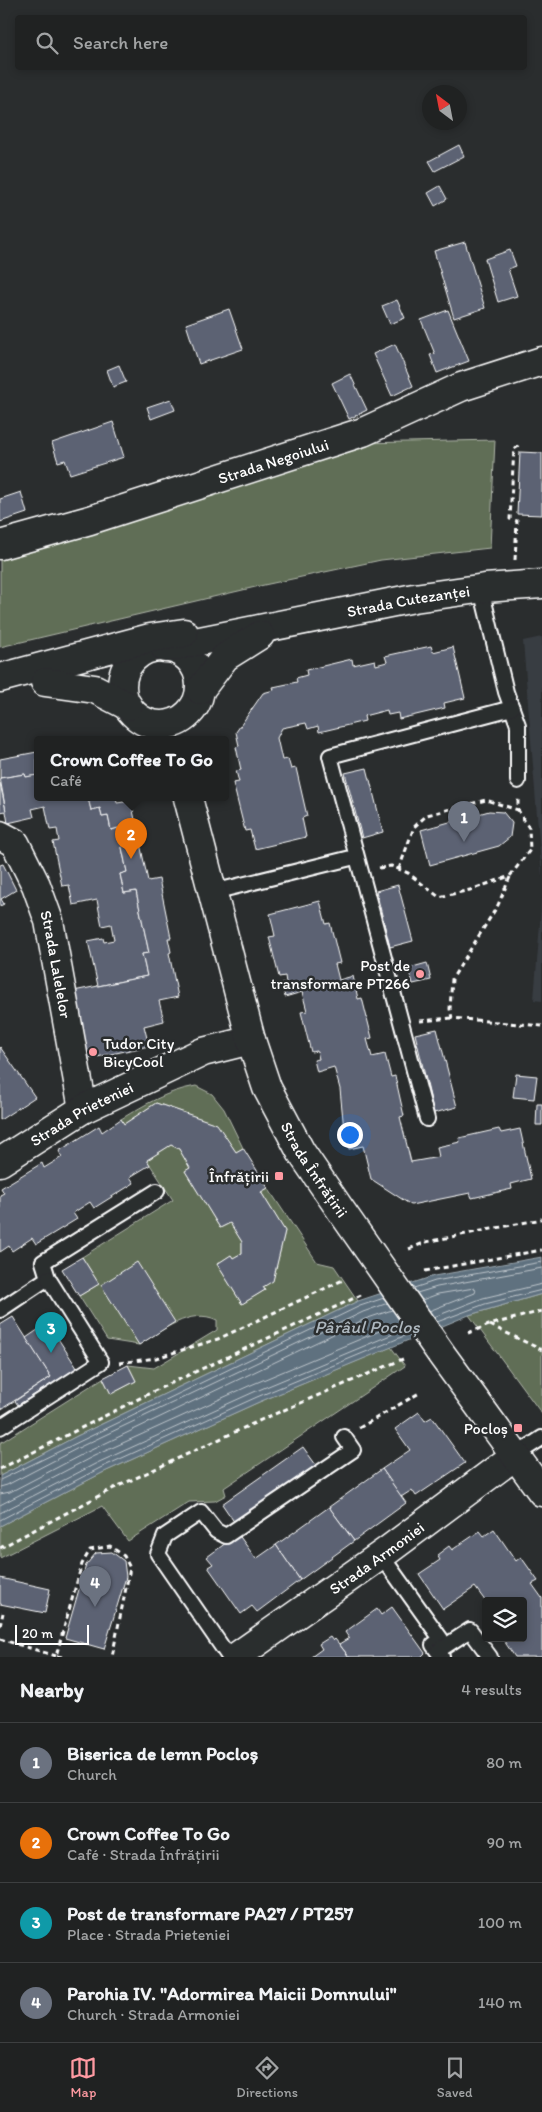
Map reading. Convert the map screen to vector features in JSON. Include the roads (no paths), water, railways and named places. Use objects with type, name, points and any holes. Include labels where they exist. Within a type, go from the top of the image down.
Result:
[{"type":"street","name":"Strada Negoiului","points":[[0,544],[108,514],[363,432],[461,386],[542,361]]},
{"type":"street","name":"Strada Cutezanței","points":[[0,693],[45,682],[153,650],[414,598],[481,589],[542,584]]},
{"type":"street","points":[[0,678],[150,638],[239,625],[274,627]]},
{"type":"street","name":"Strada Cutezanței","points":[[195,701],[225,657],[274,627]]},
{"type":"street","points":[[187,736],[195,701],[199,678],[195,667],[187,657],[177,651],[153,650],[132,661],[126,671],[123,695],[144,723],[158,725],[170,724],[181,720],[195,701]]},
{"type":"street","name":"Strada Cutezanței","points":[[45,682],[95,689],[144,723]]},
{"type":"street","name":"Strada Înfrățirii","points":[[189,801],[251,1040],[267,1088],[301,1152],[435,1345],[542,1492]]},
{"type":"street","name":"Strada Lalelelor","points":[[0,835],[14,843],[36,885],[49,921],[83,1109]]},
{"type":"street","name":"Strada Prieteniei","points":[[0,1162],[83,1109],[203,1052],[251,1040]]},
{"type":"street","name":"Strada Armoniei","points":[[236,1657],[381,1555],[516,1455]]},
{"type":"lane","points":[[481,589],[518,725],[518,781]]},
{"type":"lane","points":[[427,1119],[330,756],[512,708]]},
{"type":"lane","points":[[213,892],[356,857]]},
{"type":"lane","points":[[0,1427],[101,1362],[48,1278],[43,1262],[157,1192]]},
{"type":"lane","points":[[0,1310],[48,1278]]},
{"type":"lane","points":[[229,1657],[158,1554],[165,1536],[201,1512],[216,1531],[226,1536],[353,1450],[344,1437]]},
{"type":"lane","points":[[516,1455],[542,1438]]},
{"type":"lane","points":[[381,1555],[441,1639],[433,1645],[440,1654],[470,1630],[490,1657]]},
{"type":"water","name":"Pârâul Pocloș","points":[[542,1257],[542,1294],[469,1315],[259,1402],[102,1473],[0,1526],[0,1476],[77,1436],[358,1301],[434,1276]]},
{"type":"place","name":"Biserica de lemn Pocloș","points":[[464,842]]},
{"type":"place","name":"Crown Coffee To Go","points":[[131,859]]},
{"type":"place","name":"Post de transformare PT266","points":[[420,974]]},
{"type":"place","name":"Tudor City BicyCool","points":[[93,1052]]},
{"type":"place","name":"Înfrățirii","points":[[279,1176]]},
{"type":"place","name":"Post de transformare PA27 / PT257","points":[[51,1353]]},
{"type":"place","name":"Pocloș","points":[[518,1428]]},
{"type":"place","name":"Parohia IV. \"Adormirea Maicii Domnului\"","points":[[95,1607]]}]
